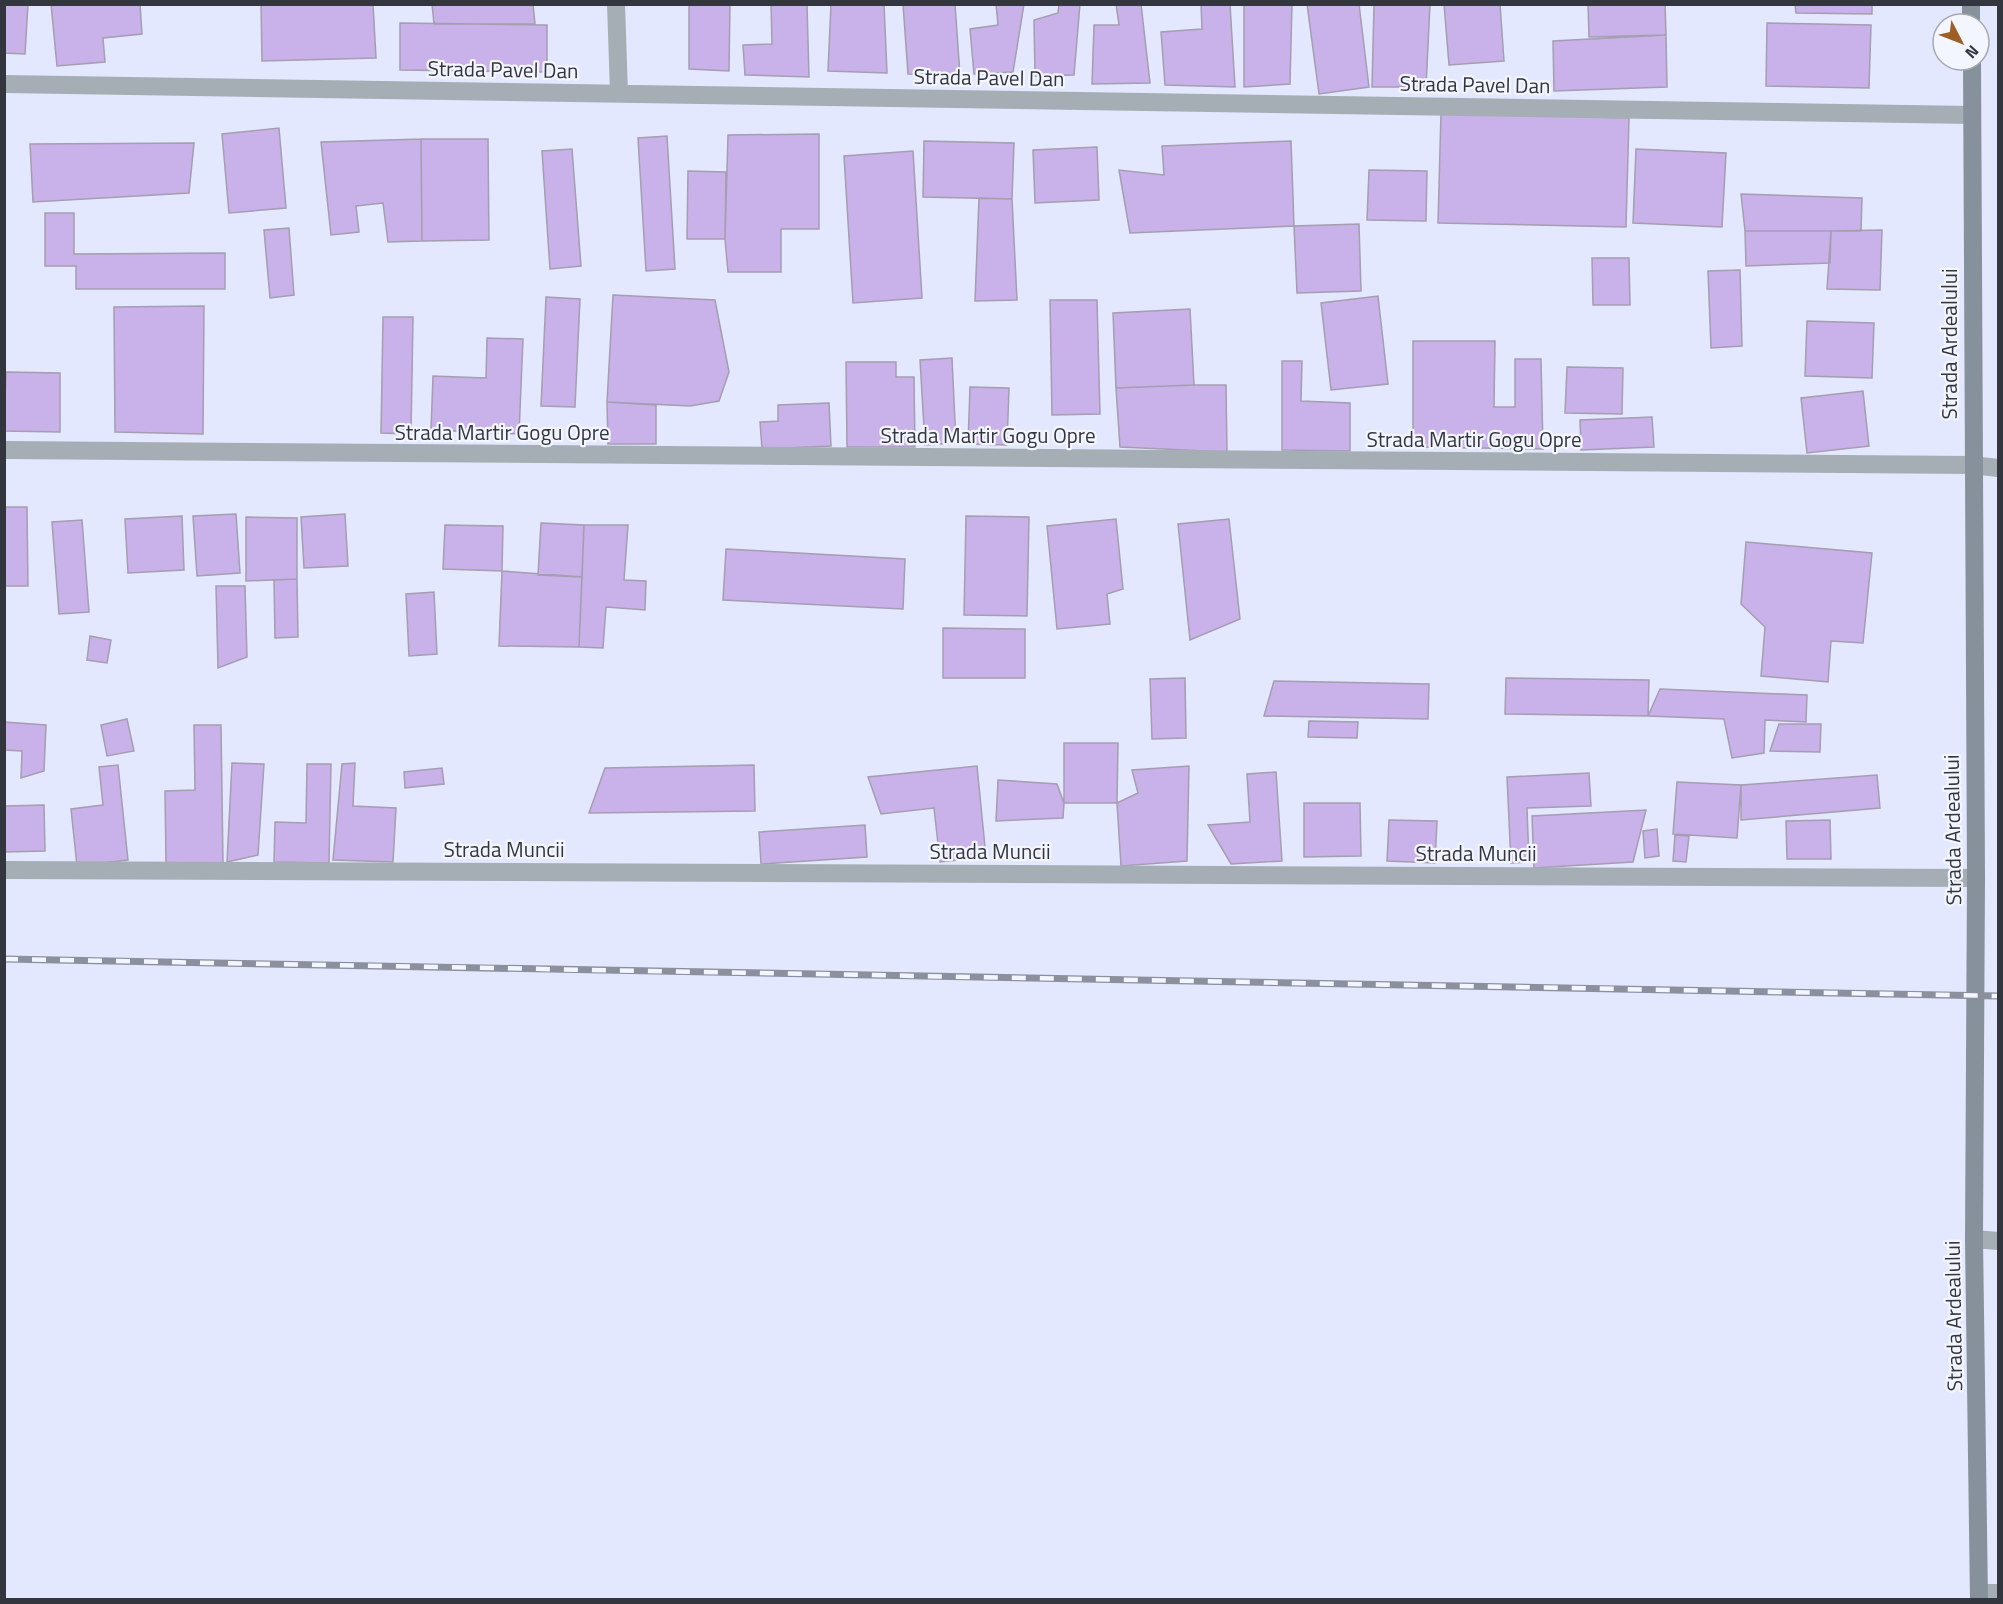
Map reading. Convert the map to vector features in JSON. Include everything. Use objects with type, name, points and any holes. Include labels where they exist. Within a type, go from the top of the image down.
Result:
[{"type":"street","points":[[616,4],[619,93]]},
{"type":"street","name":"Strada Ardealului","points":[[1972,72],[1972,465],[1976,878],[1974,1239],[1979,1596]]},
{"type":"street","name":"Strada Pavel Dan","points":[[4,84],[1972,115]]},
{"type":"street","name":"Strada Martir Gogu Opre","points":[[4,450],[1972,465],[1998,468]]},
{"type":"street","name":"Strada Muncii","points":[[4,870],[1976,878]]},
{"type":"street","points":[[1974,1239],[1998,1241]]},
{"type":"street","points":[[1979,1596],[1998,1593]]},
{"type":"building","points":[[4,4],[28,4],[25,54],[4,53]]},
{"type":"building","points":[[51,4],[140,4],[142,34],[103,38],[105,62],[57,66]]},
{"type":"building","points":[[261,4],[373,4],[376,58],[262,61]]},
{"type":"building","points":[[432,4],[533,4],[535,24],[434,24]]},
{"type":"building","points":[[689,4],[730,4],[729,71],[689,69]]},
{"type":"building","points":[[771,4],[807,4],[809,77],[745,75],[743,45],[772,44]]},
{"type":"building","points":[[831,4],[884,4],[887,73],[828,71]]},
{"type":"building","points":[[903,4],[955,4],[960,75],[908,74]]},
{"type":"building","points":[[996,4],[1024,4],[1013,72],[974,74],[970,29],[998,25]]},
{"type":"building","points":[[1059,4],[1080,4],[1074,75],[1035,76],[1034,20],[1058,13]]},
{"type":"building","points":[[1116,4],[1141,4],[1150,83],[1092,84],[1094,25],[1119,25]]},
{"type":"building","points":[[1201,4],[1230,4],[1235,87],[1165,85],[1161,32],[1202,29]]},
{"type":"building","points":[[1244,4],[1292,4],[1290,84],[1244,87]]},
{"type":"building","points":[[1307,4],[1359,4],[1369,87],[1319,94]]},
{"type":"building","points":[[1374,4],[1430,4],[1426,87],[1372,87]]},
{"type":"building","points":[[1444,4],[1500,4],[1504,61],[1449,65]]},
{"type":"building","points":[[1588,4],[1665,4],[1666,35],[1589,37]]},
{"type":"building","points":[[1795,4],[1872,4],[1872,14],[1796,13]]},
{"type":"building","points":[[400,23],[547,25],[547,72],[400,70]]},
{"type":"building","points":[[1767,23],[1871,25],[1869,88],[1766,86]]},
{"type":"building","points":[[1666,35],[1667,87],[1554,91],[1553,41]]},
{"type":"building","points":[[1441,113],[1629,118],[1626,227],[1438,223]]},
{"type":"building","points":[[279,128],[286,208],[229,213],[222,134]]},
{"type":"building","points":[[819,134],[819,229],[781,229],[781,272],[728,272],[725,239],[728,135]]},
{"type":"building","points":[[667,136],[675,269],[646,271],[638,138]]},
{"type":"building","points":[[421,139],[422,241],[388,242],[383,203],[356,206],[359,232],[331,235],[321,142]]},
{"type":"building","points":[[421,139],[488,139],[489,240],[422,241]]},
{"type":"building","points":[[924,141],[1014,143],[1012,199],[923,197]]},
{"type":"building","points":[[1291,141],[1294,226],[1130,233],[1119,170],[1164,175],[1162,146]]},
{"type":"building","points":[[194,143],[189,193],[33,202],[30,144]]},
{"type":"building","points":[[1097,147],[1099,200],[1035,203],[1033,150]]},
{"type":"building","points":[[572,149],[581,266],[550,269],[542,151]]},
{"type":"building","points":[[1636,149],[1726,153],[1722,227],[1633,223]]},
{"type":"building","points":[[913,151],[922,298],[853,303],[844,156]]},
{"type":"building","points":[[1369,170],[1427,171],[1426,221],[1367,220]]},
{"type":"building","points":[[688,171],[726,172],[725,239],[687,239]]},
{"type":"building","points":[[1741,194],[1862,198],[1861,231],[1745,231]]},
{"type":"building","points":[[979,198],[1012,199],[1017,300],[975,301]]},
{"type":"building","points":[[45,213],[74,213],[74,254],[225,253],[225,289],[76,289],[76,266],[45,266]]},
{"type":"building","points":[[1359,224],[1361,291],[1297,293],[1294,226]]},
{"type":"building","points":[[289,228],[294,295],[270,298],[264,230]]},
{"type":"building","points":[[1882,230],[1880,290],[1827,289],[1831,231]]},
{"type":"building","points":[[1745,231],[1831,231],[1830,263],[1746,266]]},
{"type":"building","points":[[1592,258],[1629,258],[1630,305],[1593,305]]},
{"type":"building","points":[[1740,270],[1742,346],[1711,348],[1708,271]]},
{"type":"building","points":[[613,295],[715,300],[729,372],[719,401],[690,406],[607,402]]},
{"type":"building","points":[[1378,296],[1388,384],[1331,390],[1321,303]]},
{"type":"building","points":[[546,297],[580,299],[575,407],[541,406]]},
{"type":"building","points":[[1050,300],[1097,300],[1100,414],[1052,415]]},
{"type":"building","points":[[204,306],[203,434],[115,432],[114,307]]},
{"type":"building","points":[[1190,309],[1194,385],[1116,388],[1113,313]]},
{"type":"building","points":[[383,317],[413,317],[411,434],[381,433]]},
{"type":"building","points":[[1807,321],[1874,323],[1872,378],[1805,376]]},
{"type":"building","points":[[487,338],[523,339],[519,434],[431,430],[433,376],[486,378]]},
{"type":"building","points":[[1413,341],[1495,341],[1494,407],[1515,407],[1515,359],[1541,359],[1543,449],[1413,447]]},
{"type":"building","points":[[952,358],[956,443],[925,445],[920,360]]},
{"type":"building","points":[[1282,361],[1302,361],[1301,401],[1350,403],[1350,451],[1282,450]]},
{"type":"building","points":[[846,362],[896,362],[896,377],[914,377],[915,447],[847,447]]},
{"type":"building","points":[[1567,367],[1623,368],[1622,414],[1565,413]]},
{"type":"building","points":[[6,372],[60,373],[60,432],[4,431]]},
{"type":"building","points":[[1226,385],[1227,452],[1120,447],[1116,388]]},
{"type":"building","points":[[970,387],[1009,388],[1007,445],[968,444]]},
{"type":"building","points":[[1863,391],[1869,446],[1807,453],[1801,398]]},
{"type":"building","points":[[607,402],[656,405],[656,444],[608,444]]},
{"type":"building","points":[[829,403],[831,446],[762,449],[760,422],[778,421],[778,405]]},
{"type":"building","points":[[1652,417],[1654,447],[1581,450],[1580,420]]},
{"type":"building","points":[[4,507],[27,507],[28,586],[4,586]]},
{"type":"building","points":[[236,514],[240,573],[197,576],[193,516]]},
{"type":"building","points":[[345,514],[348,566],[304,568],[301,517]]},
{"type":"building","points":[[182,516],[184,570],[128,573],[125,519]]},
{"type":"building","points":[[966,516],[1029,517],[1027,616],[964,615]]},
{"type":"building","points":[[246,517],[297,518],[297,579],[246,581]]},
{"type":"building","points":[[1116,519],[1123,589],[1107,594],[1110,624],[1057,629],[1047,526]]},
{"type":"building","points":[[1229,519],[1240,619],[1190,640],[1178,524]]},
{"type":"building","points":[[82,520],[89,612],[59,614],[52,522]]},
{"type":"building","points":[[541,523],[584,525],[582,577],[538,575]]},
{"type":"building","points":[[445,525],[503,526],[502,571],[443,569]]},
{"type":"building","points":[[584,525],[628,525],[624,580],[646,581],[645,610],[606,607],[603,648],[579,647]]},
{"type":"building","points":[[1746,542],[1872,553],[1863,643],[1831,641],[1828,682],[1761,676],[1765,627],[1741,604]]},
{"type":"building","points":[[726,549],[905,559],[903,609],[723,600]]},
{"type":"building","points":[[502,571],[582,577],[579,647],[499,646]]},
{"type":"building","points":[[297,579],[298,637],[275,638],[274,580]]},
{"type":"building","points":[[216,586],[245,586],[247,657],[218,668]]},
{"type":"building","points":[[434,592],[437,654],[409,656],[406,594]]},
{"type":"building","points":[[943,628],[1025,629],[1025,678],[943,678]]},
{"type":"building","points":[[90,636],[111,640],[107,663],[87,660]]},
{"type":"building","points":[[1185,678],[1186,738],[1152,739],[1150,679]]},
{"type":"building","points":[[1506,678],[1649,680],[1648,716],[1505,714]]},
{"type":"building","points":[[1274,681],[1429,684],[1428,719],[1264,716]]},
{"type":"building","points":[[1660,689],[1807,695],[1806,722],[1765,720],[1764,753],[1732,758],[1724,719],[1648,716]]},
{"type":"building","points":[[127,719],[134,751],[107,756],[101,725]]},
{"type":"building","points":[[1309,721],[1358,722],[1357,738],[1308,737]]},
{"type":"building","points":[[4,722],[46,725],[44,771],[21,778],[22,751],[4,750]]},
{"type":"building","points":[[1779,724],[1821,724],[1820,752],[1770,751]]},
{"type":"building","points":[[194,725],[221,725],[223,863],[166,865],[165,791],[195,790]]},
{"type":"building","points":[[1064,743],[1118,743],[1117,803],[1064,803]]},
{"type":"building","points":[[232,763],[264,764],[258,855],[227,862]]},
{"type":"building","points":[[355,763],[353,806],[396,808],[393,862],[333,860],[342,764]]},
{"type":"building","points":[[307,764],[331,764],[329,863],[274,862],[275,822],[306,823]]},
{"type":"building","points":[[118,765],[128,860],[77,866],[71,809],[103,805],[99,767]]},
{"type":"building","points":[[754,765],[755,811],[589,813],[605,768]]},
{"type":"building","points":[[977,766],[986,857],[940,862],[934,808],[881,814],[868,777]]},
{"type":"building","points":[[1189,766],[1187,861],[1121,866],[1117,803],[1138,793],[1132,770]]},
{"type":"building","points":[[442,768],[444,784],[405,788],[404,772]]},
{"type":"building","points":[[1276,772],[1282,861],[1231,864],[1208,825],[1250,822],[1247,774]]},
{"type":"building","points":[[1589,773],[1591,806],[1527,808],[1529,862],[1511,863],[1507,777]]},
{"type":"building","points":[[1877,775],[1880,808],[1741,820],[1741,785]]},
{"type":"building","points":[[998,780],[1057,784],[1064,803],[1063,818],[996,821]]},
{"type":"building","points":[[1677,782],[1741,785],[1737,838],[1673,834]]},
{"type":"building","points":[[1304,803],[1360,803],[1361,856],[1304,857]]},
{"type":"building","points":[[44,805],[45,851],[4,852],[4,806]]},
{"type":"building","points":[[1646,810],[1633,862],[1534,868],[1532,816]]},
{"type":"building","points":[[1389,820],[1437,821],[1435,863],[1387,861]]},
{"type":"building","points":[[1830,820],[1831,859],[1787,859],[1786,821]]},
{"type":"building","points":[[865,825],[867,857],[761,864],[759,832]]},
{"type":"building","points":[[1657,829],[1659,856],[1645,858],[1643,831]]},
{"type":"building","points":[[1675,835],[1689,836],[1686,862],[1673,861]]},
{"type":"railway","points":[[4,959],[1998,996]]}]
